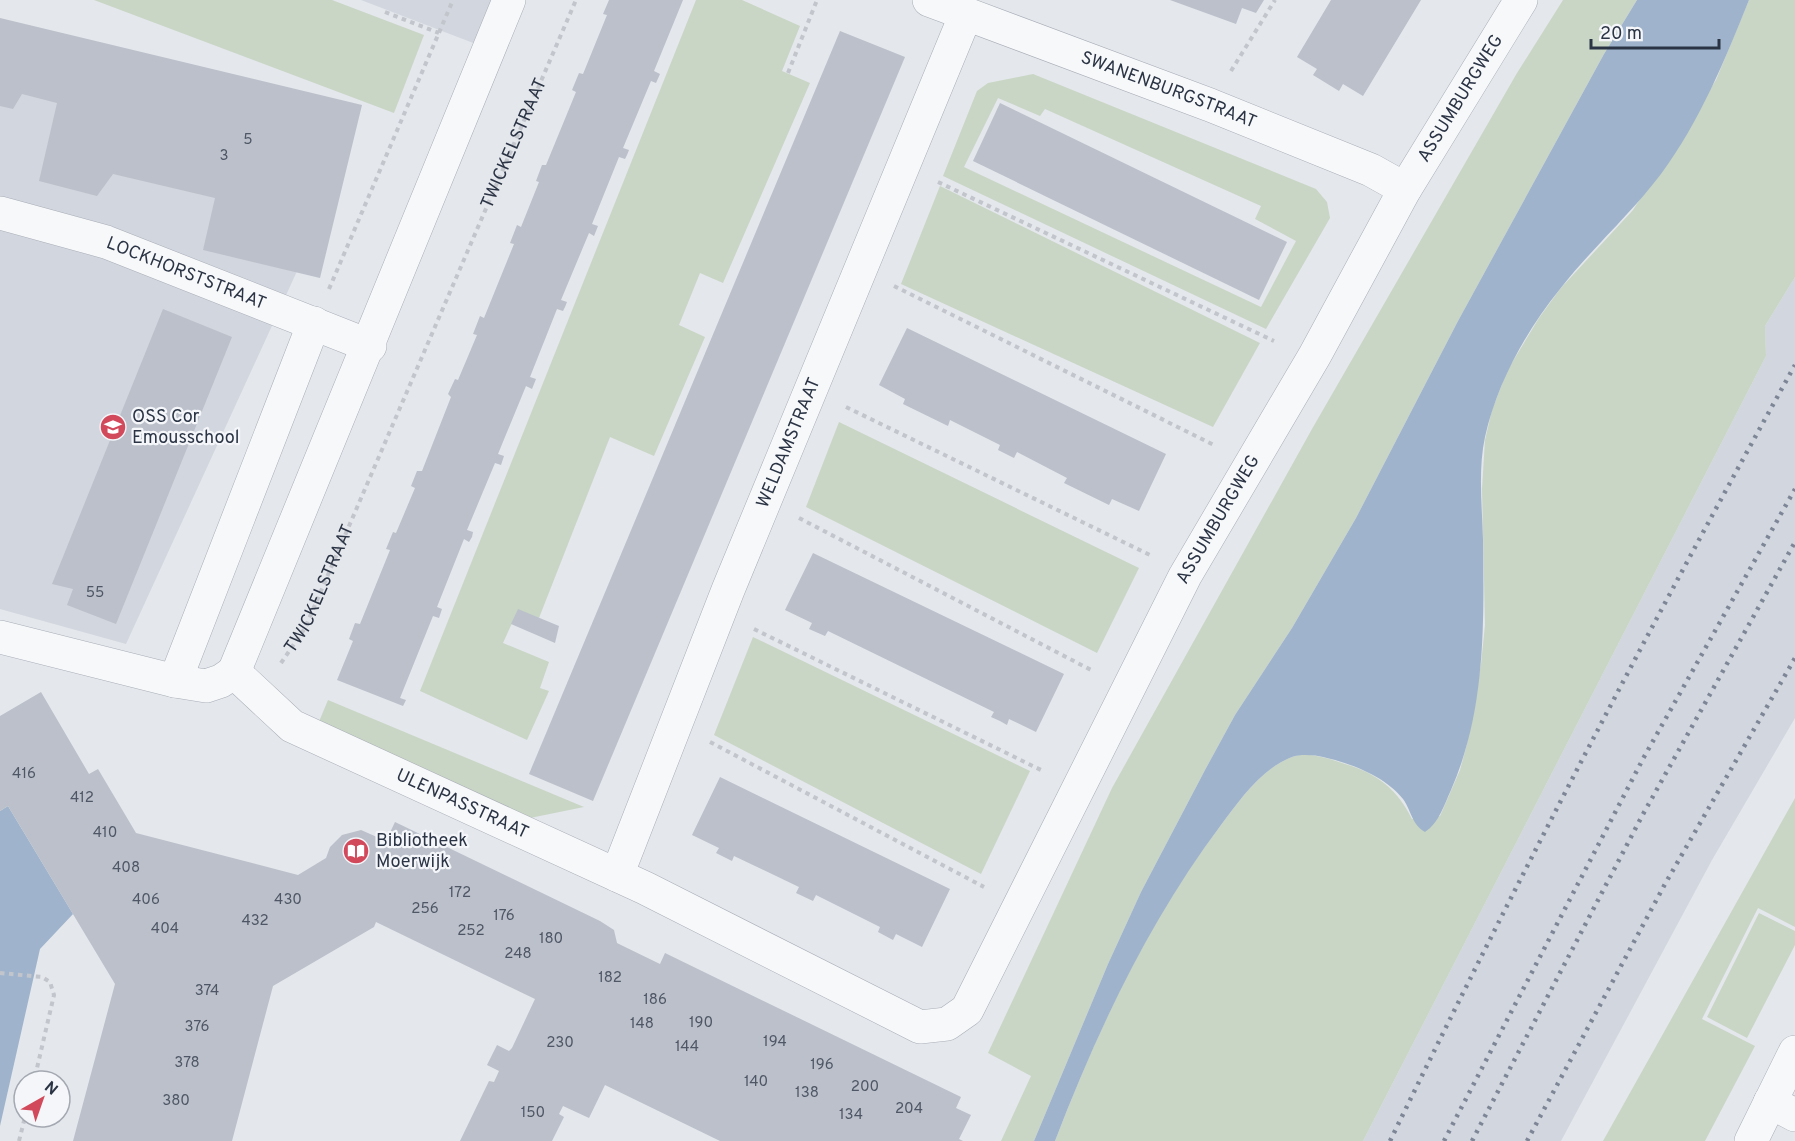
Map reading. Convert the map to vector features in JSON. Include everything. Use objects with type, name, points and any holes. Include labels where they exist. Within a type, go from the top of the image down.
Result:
[{"type":"street","points":[[0,638],[175,681],[206,686],[221,681],[234,672],[370,346],[509,0]]},
{"type":"street","name":"SWANENBURGSTRAAT","points":[[929,0],[1210,105],[1371,170],[1405,189]]},
{"type":"street","name":"ASSUMBURGWEG","points":[[920,1027],[947,1024],[967,1010],[1185,576],[1320,345],[1405,189],[1521,0]]},
{"type":"street","name":"WELDAMSTRAAT","points":[[617,875],[728,590],[966,14]]},
{"type":"street","name":"LOCKHORSTSTRAAT","points":[[0,213],[106,242],[370,346]]},
{"type":"street","points":[[175,681],[314,323]]},
{"type":"street","name":"ULENPASSTRAAT","points":[[234,672],[292,726],[617,875],[920,1027]]},
{"type":"street","points":[[1751,1141],[1782,1109],[1795,1052]]},
{"type":"path","points":[[314,323],[453,0]]},
{"type":"path","name":"TWICKELSTRAAT","points":[[234,672],[265,672],[284,661],[305,628],[576,0]]},
{"type":"path","points":[[788,73],[817,0]]},
{"type":"path","points":[[1210,105],[1275,0]]},
{"type":"path","points":[[385,12],[440,33]]},
{"type":"path","points":[[904,166],[1275,340]]},
{"type":"path","points":[[860,270],[1216,446]]},
{"type":"path","name":"ASSUMBURGWEG","points":[[840,404],[1155,557]]},
{"type":"path","points":[[796,516],[1096,672]]},
{"type":"path","points":[[748,626],[1043,771]]},
{"type":"path","points":[[702,738],[984,887]]},
{"type":"path","points":[[0,973],[42,977],[50,982],[54,995],[37,1069]]},
{"type":"shaded area","points":[[361,0],[511,0],[489,49]]},
{"type":"shaded area","name":"OSS Cor Emousschool","points":[[0,23],[309,245],[126,644],[0,609]]},
{"type":"shaded area","points":[[1795,277],[1795,718],[1712,860],[1561,1141],[1363,1141],[1766,356],[1765,326]]},
{"type":"green space","points":[[94,0],[332,0],[424,35],[394,113]]},
{"type":"green space","points":[[696,0],[742,0],[800,26],[782,71],[810,83],[723,283],[700,273],[679,325],[705,337],[654,456],[610,437],[539,618],[518,610],[503,643],[549,662],[540,688],[549,691],[527,740],[420,691]]},
{"type":"green space","points":[[1563,0],[1637,0],[1604,54],[1458,321],[1356,518],[1292,628],[1235,715],[1205,770],[1141,892],[1108,964],[1034,1141],[1001,1141],[1031,1076],[988,1053],[1112,788],[1312,429],[1517,73]]},
{"type":"green space","points":[[1749,0],[1795,0],[1795,277],[1765,326],[1766,356],[1363,1141],[1055,1141],[1107,1017],[1170,899],[1236,806],[1270,769],[1298,755],[1319,756],[1367,772],[1377,778],[1400,799],[1412,819],[1440,816],[1460,770],[1467,744],[1481,664],[1485,625],[1482,489],[1485,440],[1492,410],[1507,371],[1539,318],[1560,289],[1633,210],[1716,80]]},
{"type":"green space","points":[[1033,74],[1316,189],[1327,202],[1330,218],[1266,329],[943,176],[977,91],[988,83]],"holes":[[[998,98],[1040,116],[1045,109],[1261,206],[1255,219],[1296,241],[1261,307],[964,167]]]},
{"type":"green space","points":[[940,186],[1260,343],[1213,427],[901,284]]},
{"type":"green space","points":[[839,422],[1139,568],[1097,653],[806,507]]},
{"type":"green space","points":[[753,637],[1030,771],[981,874],[714,735]]},
{"type":"green space","points":[[328,700],[584,807],[530,818],[318,724]]},
{"type":"green space","points":[[1795,798],[1795,927],[1758,908],[1702,1019],[1755,1046],[1705,1141],[1603,1141]]},
{"type":"green space","points":[[1759,913],[1795,931],[1795,945],[1747,1038],[1707,1017]]},
{"type":"water","points":[[1637,0],[1749,0],[1711,90],[1675,154],[1637,204],[1572,274],[1548,305],[1514,358],[1497,397],[1485,437],[1482,462],[1483,635],[1477,698],[1462,760],[1441,813],[1425,832],[1414,821],[1406,803],[1396,791],[1377,777],[1333,760],[1299,755],[1270,769],[1252,786],[1221,825],[1171,899],[1148,938],[1107,1017],[1055,1141],[1034,1141],[1108,964],[1141,892],[1205,770],[1235,715],[1292,628],[1356,518],[1458,321],[1604,54]]},
{"type":"water","points":[[8,806],[73,914],[40,949],[0,1126],[0,811]]},
{"type":"building","points":[[609,0],[683,0],[654,71],[660,74],[656,83],[651,81],[623,148],[629,150],[627,155],[625,159],[619,157],[592,224],[598,226],[594,236],[589,233],[561,300],[567,302],[565,307],[563,311],[557,309],[530,377],[536,379],[532,389],[526,386],[498,454],[504,456],[501,465],[495,463],[467,530],[473,532],[472,537],[469,542],[464,539],[437,607],[442,609],[439,618],[433,616],[400,698],[406,700],[403,706],[337,680],[353,641],[349,639],[355,623],[360,624],[390,550],[386,549],[393,532],[396,533],[415,488],[411,486],[417,471],[422,471],[451,397],[448,394],[455,379],[458,380],[477,335],[473,334],[480,316],[484,318],[514,244],[510,243],[517,225],[521,227],[539,182],[536,181],[542,165],[546,165],[576,92],[572,90],[579,73],[583,74],[607,15],[603,14]]},
{"type":"building","points":[[1170,0],[1264,0],[1256,13],[1242,8],[1236,24]]},
{"type":"building","points":[[1331,0],[1421,0],[1363,96],[1343,84],[1339,91],[1313,75],[1317,69],[1297,57]]},
{"type":"building","points":[[0,18],[362,105],[320,278],[203,250],[215,198],[113,174],[97,196],[39,181],[57,103],[22,94],[13,109],[0,106]]},
{"type":"building","points":[[840,31],[905,57],[593,801],[529,774]]},
{"type":"building","points":[[1000,103],[1287,242],[1259,300],[973,161]]},
{"type":"building","points":[[163,309],[232,337],[116,624],[67,605],[73,589],[52,584]]},
{"type":"building","points":[[907,328],[1166,454],[1139,511],[1112,499],[1109,505],[1064,483],[1067,478],[1017,452],[1014,458],[998,450],[1000,445],[950,420],[948,426],[903,404],[905,399],[879,385]]},
{"type":"building","points":[[813,553],[1064,674],[1036,732],[1009,719],[1007,725],[991,717],[994,712],[828,631],[825,636],[809,629],[812,623],[785,610]]},
{"type":"building","points":[[518,609],[559,626],[555,643],[511,624]]},
{"type":"building","points":[[41,692],[89,774],[98,769],[136,833],[298,875],[326,858],[330,847],[342,835],[361,830],[386,841],[395,822],[600,921],[614,930],[617,943],[660,964],[665,953],[961,1097],[956,1108],[971,1115],[959,1139],[963,1141],[720,1141],[605,1085],[589,1118],[563,1106],[559,1114],[564,1117],[552,1141],[460,1141],[489,1081],[494,1082],[499,1071],[487,1065],[497,1045],[509,1051],[512,1048],[535,999],[376,922],[374,927],[273,986],[232,1141],[73,1141],[115,984],[8,806],[0,811],[0,716]]},
{"type":"building","points":[[720,777],[950,889],[922,947],[896,934],[893,940],[878,932],[880,927],[816,895],[813,901],[796,893],[799,887],[734,856],[732,861],[716,853],[719,848],[692,835]]},
{"type":"railway","points":[[1390,1141],[1587,750],[1795,365]]},
{"type":"railway","points":[[1444,1141],[1644,757],[1795,489]]},
{"type":"railway","points":[[1472,1141],[1642,816],[1795,542]]},
{"type":"railway","points":[[1527,1141],[1665,884],[1795,658]]},
{"type":"place","name":"OSS Cor Emousschool","points":[[113,427]]},
{"type":"place","name":"Bibliotheek Moerwijk","points":[[356,851]]}]
